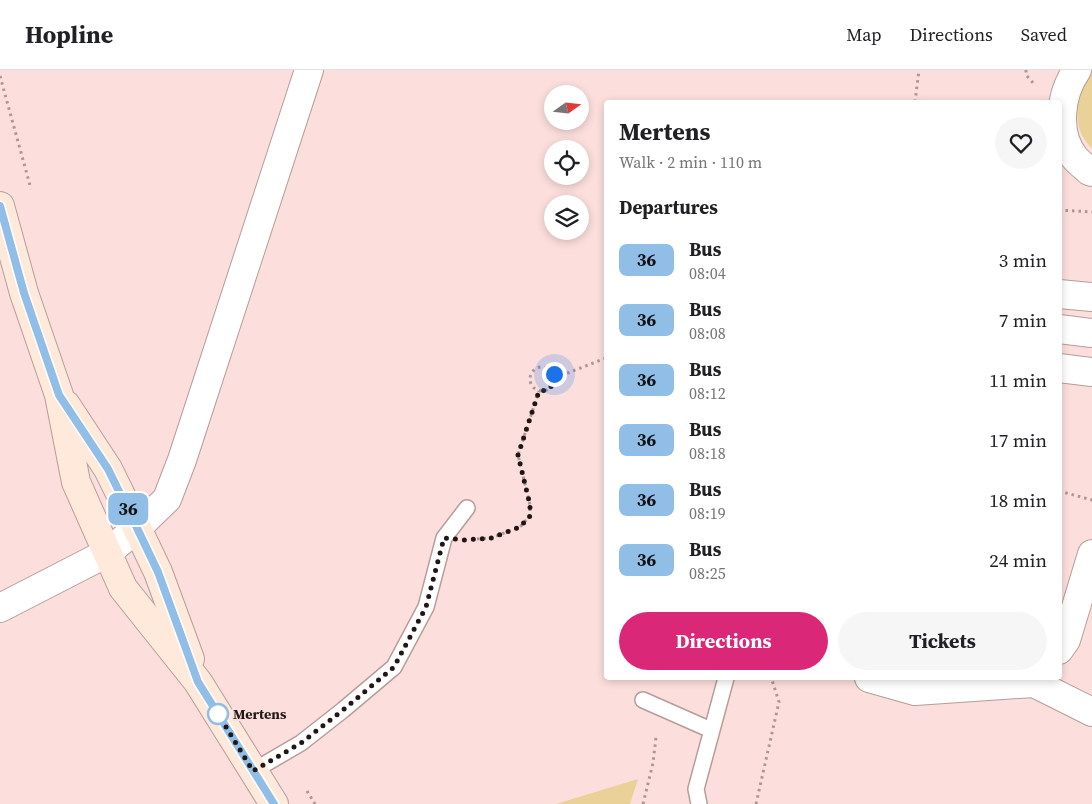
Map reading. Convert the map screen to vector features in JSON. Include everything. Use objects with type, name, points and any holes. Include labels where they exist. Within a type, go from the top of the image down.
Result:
[{"type":"street","points":[[0,608],[107,553],[137,528],[167,498],[182,460],[310,70]]},
{"type":"street","points":[[1077,70],[1064,97],[1062,117],[1065,138],[1074,157],[1089,172],[1092,172]]},
{"type":"street","points":[[0,206],[24,293],[59,395],[76,482],[123,588],[198,682],[274,804]]},
{"type":"street","points":[[1062,294],[1092,297]]},
{"type":"street","points":[[1062,329],[1092,333]]},
{"type":"street","points":[[1062,368],[1092,372]]},
{"type":"street","points":[[59,395],[108,469],[137,528],[158,572],[198,682]]},
{"type":"street","points":[[1062,646],[1066,640],[1092,554]]},
{"type":"street","points":[[876,680],[915,691],[1036,680],[1092,712]]},
{"type":"lane","points":[[253,771],[301,743],[394,667],[426,607],[444,538],[467,508]]},
{"type":"lane","points":[[699,804],[696,789],[725,680]]},
{"type":"lane","points":[[643,700],[711,730]]},
{"type":"path","points":[[915,100],[919,70]]},
{"type":"path","points":[[1062,210],[1092,212]]},
{"type":"path","points":[[555,378],[604,359]]},
{"type":"path","points":[[542,366],[550,369],[555,378],[555,382],[548,390],[539,391],[531,386],[530,374],[534,368],[542,366]]},
{"type":"path","points":[[444,538],[465,540],[491,538],[520,527],[530,516],[530,505],[518,455],[539,391]]},
{"type":"path","points":[[1062,493],[1092,500]]},
{"type":"path","points":[[756,804],[779,702],[772,680]]},
{"type":"path","points":[[643,804],[653,763],[659,706]]},
{"type":"shaded area","points":[[1092,71],[1092,148],[1080,131],[1077,110],[1082,89]]},
{"type":"shaded area","points":[[638,779],[630,804],[556,804]]},
{"type":"bus line","name":"36","points":[[0,206],[24,293],[59,395],[108,469],[137,528],[158,572],[198,682],[274,804]]},
{"type":"place","name":"Mertens","points":[[218,714]]},
{"type":"route","points":[[218,714],[215,709],[253,771],[301,743],[394,667],[426,607],[444,538],[465,540],[491,538],[520,527],[530,516],[530,505],[518,455],[539,391],[548,390],[555,382],[554,374]]}]
